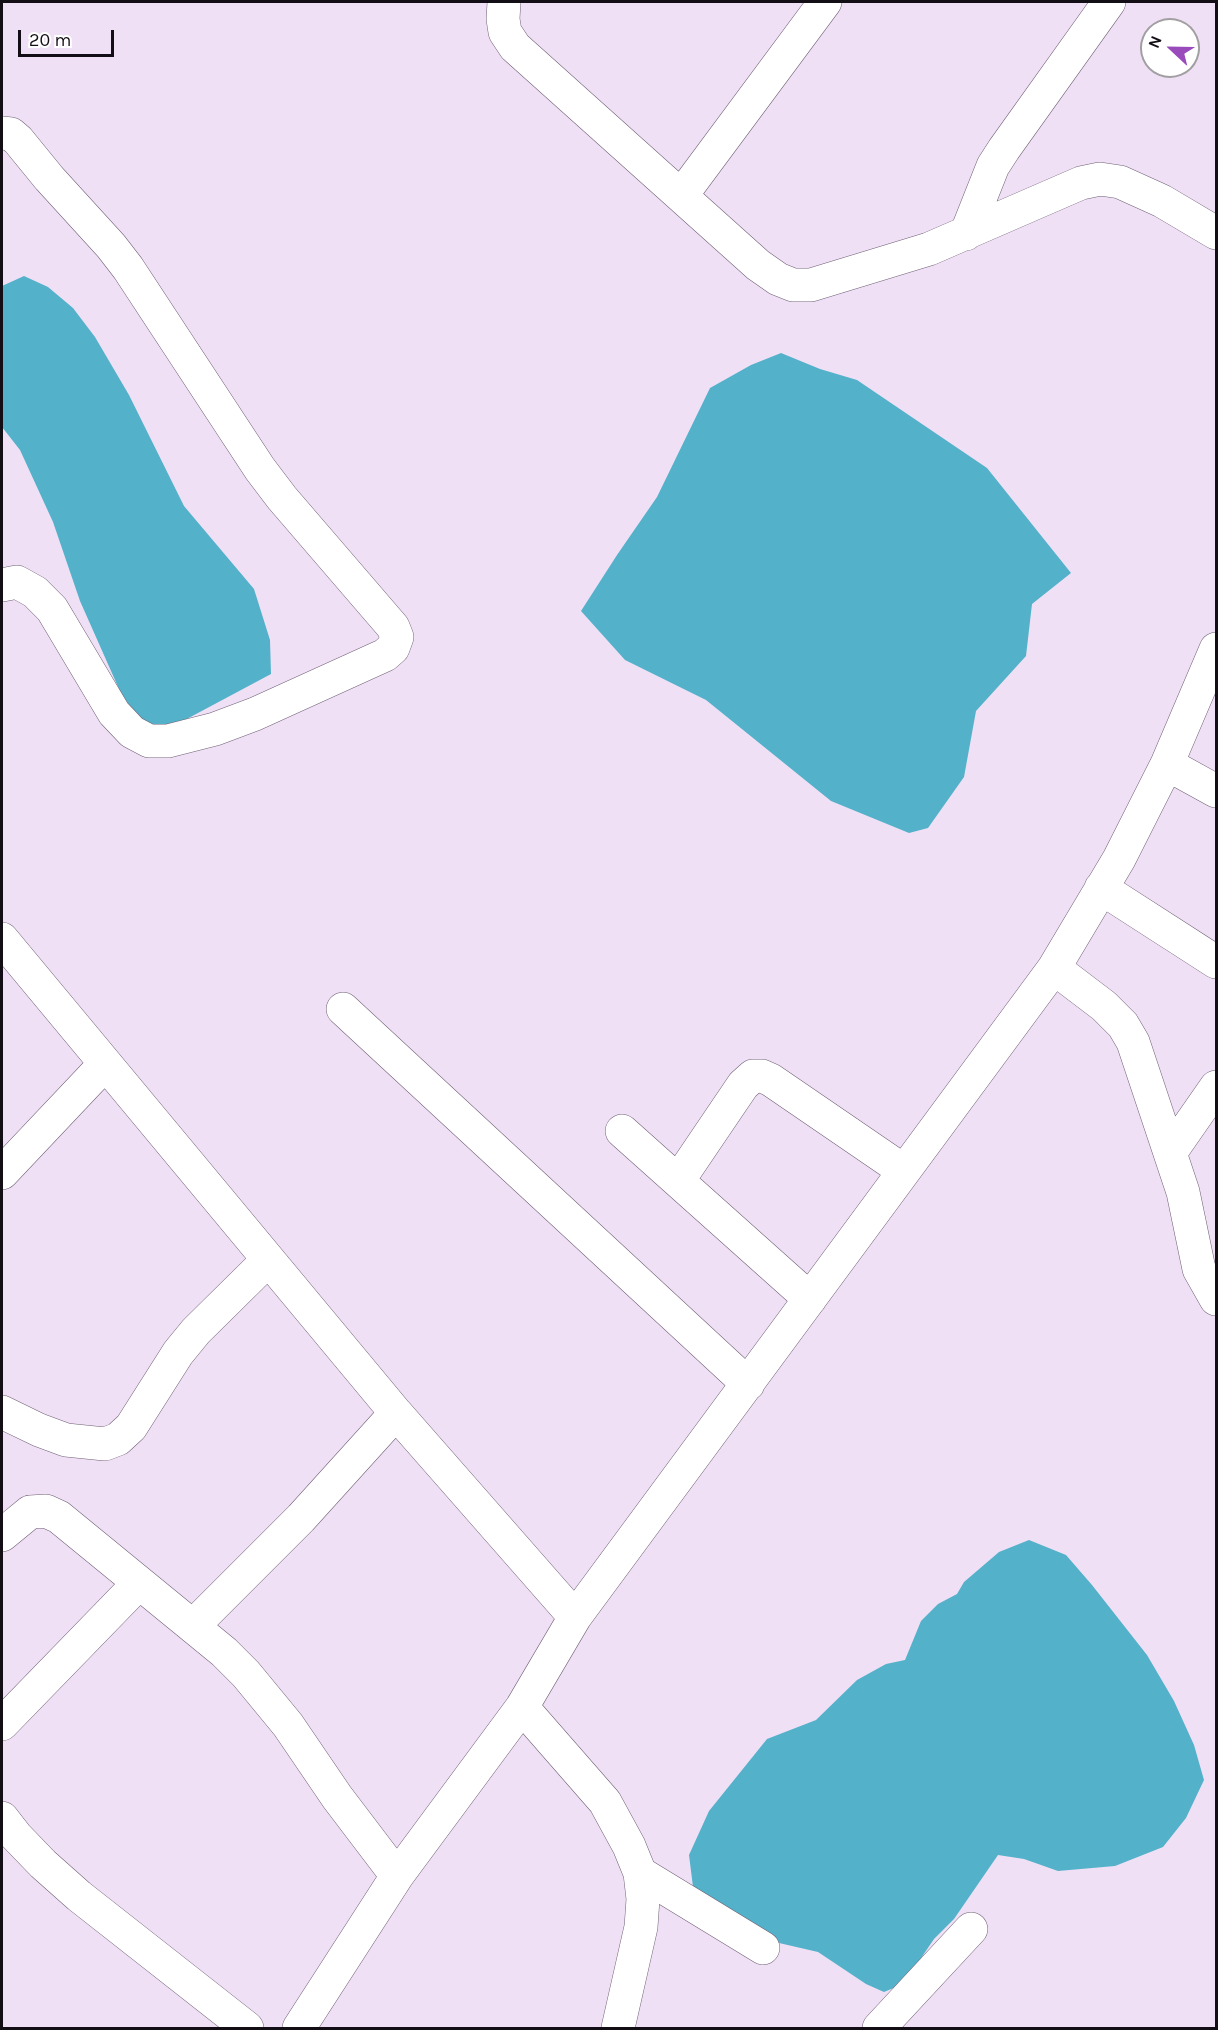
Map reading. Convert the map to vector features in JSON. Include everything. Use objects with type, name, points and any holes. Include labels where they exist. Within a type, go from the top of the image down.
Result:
[{"type":"street","points":[[504,2],[502,19],[505,32],[515,47],[758,265],[778,279],[793,285],[811,285],[929,249],[1081,183],[1100,179],[1120,182],[1162,201],[1216,233]]},
{"type":"street","points":[[681,196],[825,2]]},
{"type":"street","points":[[966,234],[993,166],[1109,2]]},
{"type":"street","points":[[2,133],[10,134],[18,140],[111,246],[135,278],[260,469],[393,627],[397,637],[393,648],[385,655],[255,714],[215,729],[168,741],[149,741],[132,732],[114,713],[52,609],[35,592],[17,582],[2,585]]},
{"type":"street","points":[[299,2028],[397,1876],[522,1707],[575,1617],[1054,968],[1119,859],[1167,764],[1216,649]]},
{"type":"street","points":[[1167,764],[1216,791]]},
{"type":"street","points":[[1101,888],[1216,962]]},
{"type":"street","points":[[2,939],[396,1413],[575,1617]]},
{"type":"street","points":[[1054,968],[1104,1006],[1123,1025],[1133,1042],[1189,1215],[1199,1269],[1216,1299]]},
{"type":"street","points":[[343,1010],[748,1384]]},
{"type":"street","points":[[2,1173],[105,1064]]},
{"type":"street","points":[[678,1181],[743,1085],[753,1076],[762,1076],[771,1080],[904,1171]]},
{"type":"street","points":[[1170,1153],[1216,1087]]},
{"type":"street","points":[[622,1131],[810,1299]]},
{"type":"street","points":[[2,1412],[66,1440],[105,1444],[118,1439],[131,1427],[178,1353],[196,1330],[268,1260]]},
{"type":"street","points":[[193,1626],[301,1518],[396,1413]]},
{"type":"street","points":[[2,1536],[30,1512],[46,1511],[59,1517],[193,1626],[246,1674],[288,1725],[337,1797],[397,1876]]},
{"type":"street","points":[[2,1724],[139,1583]]},
{"type":"street","points":[[522,1707],[605,1802],[629,1846],[640,1874],[643,1899],[641,1928],[618,2028]]},
{"type":"street","points":[[2,1818],[16,1836],[58,1877],[247,2028]]},
{"type":"street","points":[[640,1874],[762,1948]]},
{"type":"street","points":[[879,2028],[971,1929]]},
{"type":"water","points":[[24,276],[48,287],[73,308],[95,337],[129,395],[184,506],[254,589],[270,640],[271,674],[168,729],[144,721],[123,698],[80,601],[53,522],[20,450],[2,427],[2,286]]},
{"type":"water","points":[[781,353],[820,369],[857,380],[987,468],[1071,573],[1032,604],[1026,656],[976,711],[964,777],[928,828],[909,833],[831,801],[706,700],[625,660],[581,611],[657,497],[710,388],[751,365]]},
{"type":"water","points":[[1029,1540],[1066,1555],[1092,1585],[1147,1655],[1174,1701],[1194,1745],[1204,1780],[1186,1818],[1163,1847],[1115,1866],[1058,1871],[1024,1859],[998,1855],[954,1919],[934,1939],[917,1964],[896,1987],[884,1992],[866,1984],[818,1952],[779,1943],[747,1927],[693,1887],[689,1855],[709,1811],[767,1739],[816,1720],[857,1680],[886,1664],[905,1660],[921,1621],[938,1604],[957,1594],[964,1582],[999,1552]]}]
